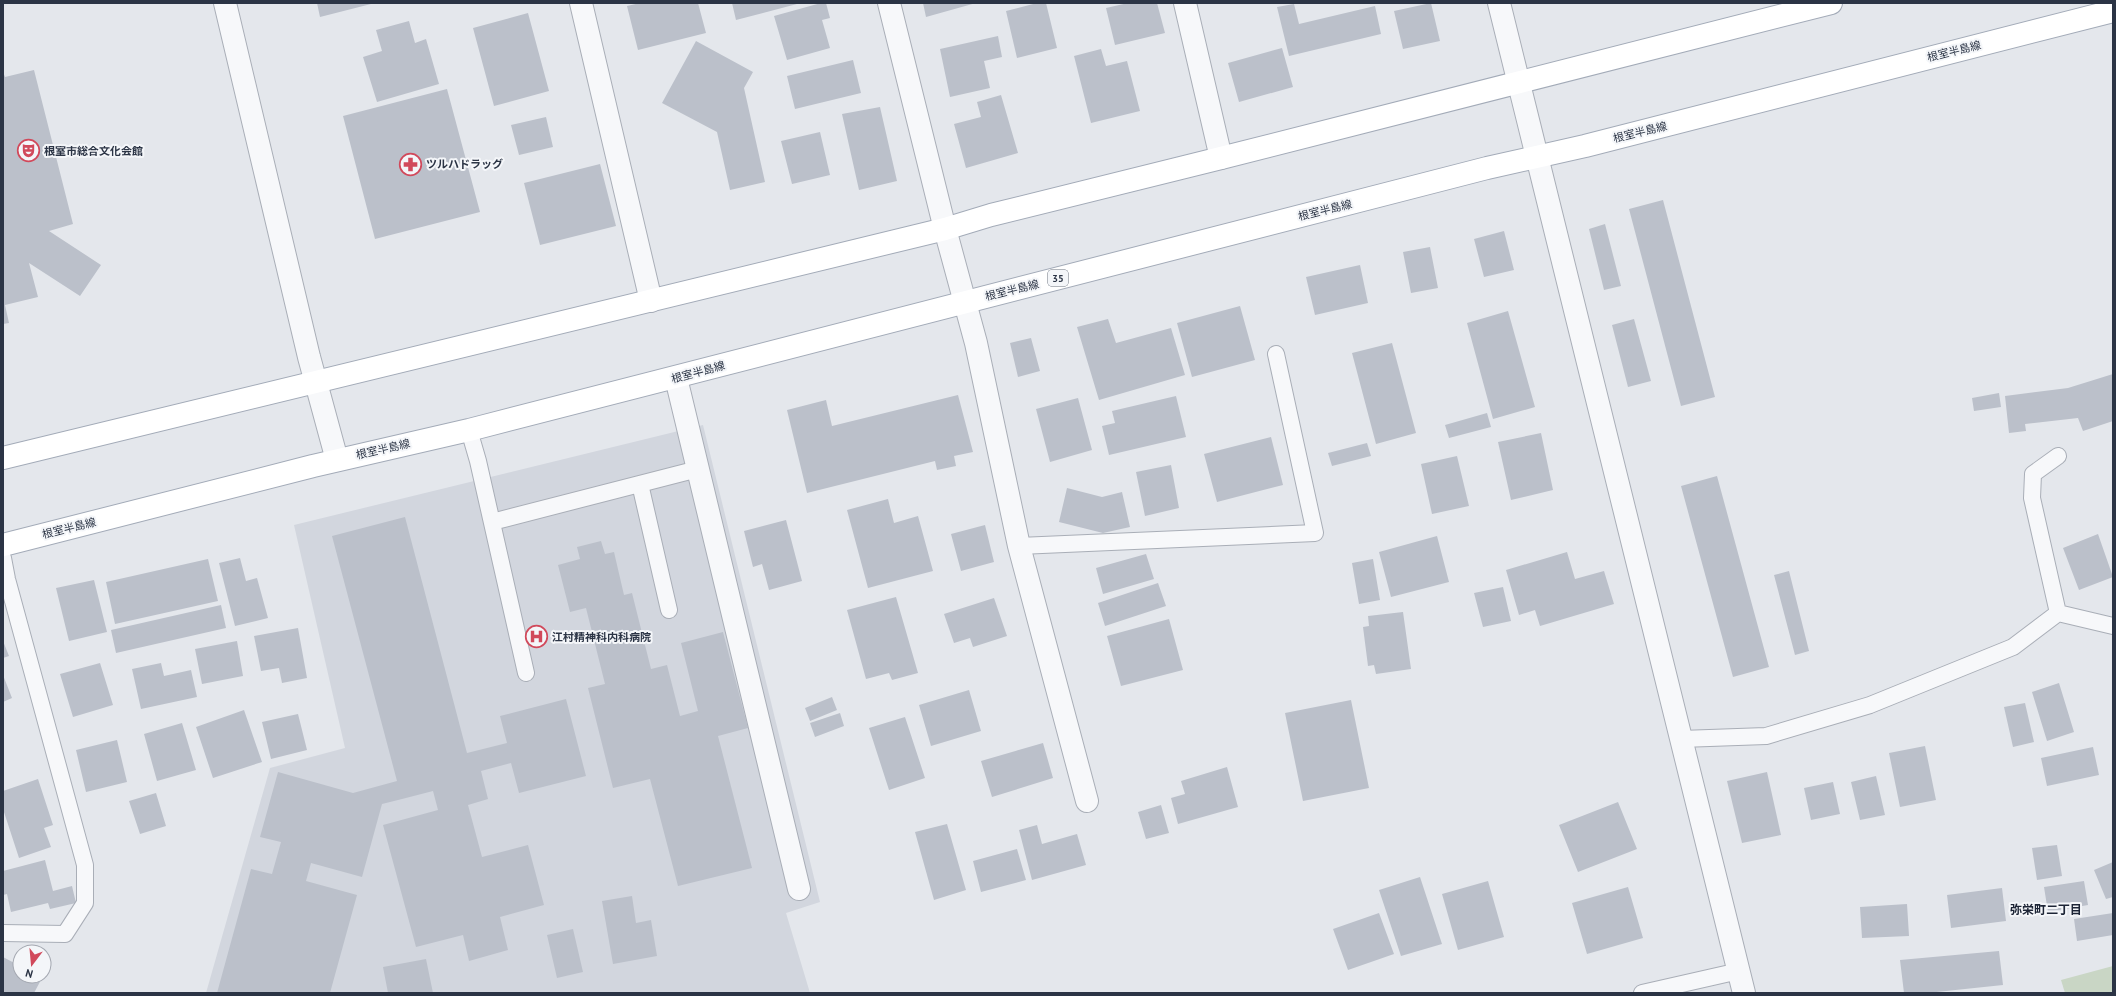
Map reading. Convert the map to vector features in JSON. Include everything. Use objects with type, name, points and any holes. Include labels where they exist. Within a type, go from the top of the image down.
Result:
[{"type":"main road","points":[[3,458],[946,229],[992,214],[1221,158],[1831,3]]},
{"type":"main road","name":"根室半島線","points":[[3,545],[337,460],[469,430],[676,378],[966,302],[2113,11]]},
{"type":"street","points":[[225,3],[316,382],[337,460]]},
{"type":"street","points":[[580,3],[651,300]]},
{"type":"street","points":[[889,3],[966,302],[1019,546],[1087,801]]},
{"type":"street","points":[[1185,3],[1221,158]]},
{"type":"street","points":[[1499,3],[1744,993]]},
{"type":"street","points":[[676,378],[799,889]]},
{"type":"lane","points":[[1019,546],[1315,533],[1276,354]]},
{"type":"lane","points":[[469,430],[492,522],[526,673]]},
{"type":"lane","points":[[2058,456],[2033,474],[2032,498],[2058,613]]},
{"type":"lane","points":[[492,522],[698,469]]},
{"type":"lane","points":[[640,484],[669,610]]},
{"type":"lane","points":[[3,558],[7,579],[85,865],[85,904],[65,934],[3,933]]},
{"type":"lane","points":[[1681,739],[1766,736],[1870,705],[2013,647],[2058,613]]},
{"type":"lane","points":[[2058,613],[2113,626]]},
{"type":"lane","points":[[1642,993],[1739,971]]},
{"type":"shaded area","name":"江村精神科内科病院","points":[[703,425],[820,902],[786,913],[810,993],[206,993],[270,768],[345,748],[294,525]]},
{"type":"green space","points":[[2113,966],[2113,993],[2065,993],[2061,980]]},
{"type":"building","points":[[317,3],[371,3],[371,4],[320,17]]},
{"type":"building","points":[[640,3],[698,3],[706,33],[638,50],[627,6]]},
{"type":"building","points":[[732,3],[797,3],[797,4],[736,20]]},
{"type":"building","points":[[821,3],[826,3],[830,18],[822,20],[830,48],[787,60],[774,16]]},
{"type":"building","points":[[923,3],[976,3],[926,17]]},
{"type":"building","points":[[1037,3],[1046,3],[1057,48],[1017,58],[1006,11]]},
{"type":"building","points":[[1128,3],[1157,3],[1165,33],[1115,45],[1106,8]]},
{"type":"building","points":[[1431,3],[1440,41],[1403,49],[1394,11]]},
{"type":"building","points":[[1294,4],[1299,24],[1375,6],[1381,34],[1289,56],[1277,7]]},
{"type":"building","points":[[528,13],[549,91],[494,106],[473,28]]},
{"type":"building","points":[[409,21],[415,43],[426,39],[439,84],[377,102],[363,57],[382,51],[376,30]]},
{"type":"building","points":[[998,36],[1002,57],[984,61],[990,88],[950,97],[940,49]]},
{"type":"building","points":[[696,41],[753,72],[744,88],[765,182],[730,190],[717,132],[662,103]]},
{"type":"building","points":[[1282,48],[1293,87],[1239,102],[1228,63]]},
{"type":"building","points":[[1101,49],[1106,66],[1127,61],[1140,111],[1091,123],[1074,56]]},
{"type":"building","points":[[853,60],[861,93],[795,109],[787,76]]},
{"type":"building","name":"根室市総合文化会館","points":[[34,70],[73,224],[49,231],[101,265],[80,296],[29,263],[38,297],[5,305],[9,323],[3,324],[3,72],[5,77]]},
{"type":"building","name":"ツルハドラッグ","points":[[447,89],[480,212],[375,239],[343,116]]},
{"type":"building","points":[[1001,95],[1018,153],[966,168],[954,124],[981,117],[977,102]]},
{"type":"building","points":[[880,107],[897,181],[859,190],[842,114]]},
{"type":"building","points":[[546,117],[553,147],[519,155],[511,125]]},
{"type":"building","points":[[820,132],[830,175],[792,184],[781,141]]},
{"type":"building","points":[[600,164],[616,226],[540,245],[524,183]]},
{"type":"building","points":[[1663,200],[1715,397],[1681,406],[1629,209]]},
{"type":"building","points":[[1605,224],[1621,286],[1604,290],[1589,229]]},
{"type":"building","points":[[1504,231],[1514,270],[1484,277],[1474,239]]},
{"type":"building","points":[[1430,247],[1438,288],[1411,293],[1403,252]]},
{"type":"building","points":[[1360,265],[1368,303],[1315,315],[1306,277]]},
{"type":"building","points":[[1240,306],[1255,360],[1192,377],[1177,323]]},
{"type":"building","points":[[1508,311],[1535,407],[1493,419],[1467,323]]},
{"type":"building","points":[[1108,319],[1116,343],[1171,328],[1185,375],[1099,400],[1077,327]]},
{"type":"building","points":[[1634,319],[1651,381],[1628,387],[1612,325]]},
{"type":"building","points":[[1031,338],[1040,371],[1018,377],[1010,343]]},
{"type":"building","points":[[1392,343],[1416,433],[1376,444],[1352,353]]},
{"type":"building","points":[[2113,374],[2113,421],[2083,431],[2078,418],[2025,424],[2026,431],[2009,433],[2005,396],[2068,388]]},
{"type":"building","points":[[1999,393],[2001,407],[1974,411],[1972,398]]},
{"type":"building","points":[[958,395],[973,452],[954,456],[956,466],[937,470],[935,461],[807,493],[787,410],[826,400],[832,426]]},
{"type":"building","points":[[1176,396],[1186,437],[1109,455],[1102,426],[1115,423],[1112,411]]},
{"type":"building","points":[[1078,398],[1092,450],[1050,462],[1036,409]]},
{"type":"building","points":[[1487,413],[1491,427],[1449,438],[1445,425]]},
{"type":"building","points":[[1541,433],[1553,490],[1511,500],[1498,442]]},
{"type":"building","points":[[1271,437],[1283,485],[1217,502],[1204,454]]},
{"type":"building","points":[[1367,443],[1371,456],[1332,466],[1328,453]]},
{"type":"building","points":[[1457,456],[1469,506],[1432,514],[1421,464]]},
{"type":"building","points":[[1171,465],[1179,508],[1145,516],[1136,472]]},
{"type":"building","points":[[1717,476],[1769,667],[1733,677],[1681,486]]},
{"type":"building","points":[[1067,488],[1102,497],[1122,492],[1130,527],[1103,533],[1059,522]]},
{"type":"building","points":[[888,499],[894,523],[918,516],[933,571],[868,588],[847,510]]},
{"type":"building","points":[[405,517],[467,753],[507,743],[500,716],[566,699],[586,776],[519,793],[511,763],[481,771],[488,799],[468,805],[482,857],[528,845],[544,905],[500,917],[508,950],[469,961],[463,935],[416,947],[383,825],[438,810],[433,791],[382,804],[362,877],[311,863],[306,881],[357,895],[330,993],[217,993],[251,869],[272,874],[281,842],[260,837],[278,772],[353,793],[397,781],[332,536]]},
{"type":"building","points":[[786,520],[802,581],[769,590],[762,564],[753,567],[744,531]]},
{"type":"building","points":[[985,525],[994,562],[961,571],[951,534]]},
{"type":"building","points":[[2098,534],[2113,577],[2079,590],[2063,548]]},
{"type":"building","points":[[1437,536],[1449,582],[1391,597],[1379,552]]},
{"type":"building","points":[[601,541],[605,554],[614,552],[624,595],[632,593],[651,669],[667,665],[680,716],[698,711],[681,643],[723,632],[748,728],[718,736],[752,868],[678,886],[650,779],[613,788],[588,688],[605,684],[586,608],[570,612],[558,565],[580,559],[577,547]]},
{"type":"building","points":[[1567,552],[1575,579],[1604,571],[1614,604],[1540,626],[1535,610],[1519,615],[1506,570]]},
{"type":"building","points":[[1146,554],[1154,579],[1103,594],[1096,568]]},
{"type":"building","points":[[240,558],[246,581],[257,578],[268,618],[235,626],[219,563]]},
{"type":"building","points":[[208,559],[218,601],[115,624],[106,582]]},
{"type":"building","points":[[1373,559],[1380,600],[1359,604],[1352,563]]},
{"type":"building","points":[[1789,571],[1809,651],[1795,655],[1774,575]]},
{"type":"building","points":[[94,580],[107,632],[69,641],[56,588]]},
{"type":"building","points":[[1158,583],[1166,606],[1105,626],[1098,603]]},
{"type":"building","points":[[1503,587],[1511,621],[1483,627],[1474,593]]},
{"type":"building","points":[[896,597],[918,673],[892,680],[889,673],[866,679],[847,610]]},
{"type":"building","points":[[994,598],[1007,636],[973,647],[970,638],[954,643],[944,614]]},
{"type":"building","points":[[221,605],[226,628],[116,653],[111,630]]},
{"type":"building","points":[[1403,612],[1411,669],[1376,674],[1374,665],[1368,666],[1363,627],[1369,626],[1368,616]]},
{"type":"building","points":[[1169,619],[1183,670],[1121,686],[1107,636]]},
{"type":"building","points":[[298,628],[307,678],[282,683],[279,668],[261,671],[254,636]]},
{"type":"building","points":[[3,641],[9,656],[3,658]]},
{"type":"building","points":[[237,641],[243,676],[202,684],[195,649]]},
{"type":"building","points":[[100,663],[113,705],[73,717],[60,674]]},
{"type":"building","points":[[161,663],[164,676],[191,670],[197,697],[141,709],[132,669]]},
{"type":"building","points":[[3,675],[12,698],[3,702]]},
{"type":"building","points":[[2059,683],[2074,732],[2047,741],[2032,692]]},
{"type":"building","points":[[969,690],[981,731],[931,746],[919,705]]},
{"type":"building","points":[[832,697],[837,710],[810,721],[805,708]]},
{"type":"building","points":[[1351,700],[1369,788],[1303,801],[1285,713]]},
{"type":"building","points":[[2025,703],[2034,742],[2013,747],[2004,707]]},
{"type":"building","points":[[244,710],[262,762],[213,778],[196,727]]},
{"type":"building","points":[[840,713],[844,726],[815,737],[810,723]]},
{"type":"building","points":[[298,714],[307,750],[271,759],[262,722]]},
{"type":"building","points":[[905,717],[925,778],[889,790],[869,728]]},
{"type":"building","points":[[182,723],[196,770],[157,781],[144,734]]},
{"type":"building","points":[[117,740],[127,782],[86,792],[76,750]]},
{"type":"building","points":[[1043,743],[1053,778],[992,797],[981,761]]},
{"type":"building","points":[[1925,746],[1936,800],[1900,807],[1889,753]]},
{"type":"building","points":[[2093,747],[2099,775],[2047,786],[2041,758]]},
{"type":"building","points":[[1227,767],[1238,807],[1178,824],[1171,798],[1185,794],[1181,781]]},
{"type":"building","points":[[1767,772],[1781,835],[1742,843],[1727,781]]},
{"type":"building","points":[[1876,776],[1885,815],[1860,820],[1851,782]]},
{"type":"building","points":[[38,779],[53,825],[44,828],[51,847],[19,858],[3,809],[3,791]]},
{"type":"building","points":[[1833,782],[1840,814],[1811,820],[1804,788]]},
{"type":"building","points":[[156,793],[166,826],[140,834],[129,801]]},
{"type":"building","points":[[1618,802],[1637,849],[1578,872],[1559,825]]},
{"type":"building","points":[[1161,805],[1169,833],[1146,839],[1138,812]]},
{"type":"building","points":[[947,824],[966,890],[934,900],[915,832]]},
{"type":"building","points":[[1037,825],[1042,844],[1077,834],[1086,865],[1032,880],[1019,830]]},
{"type":"building","points":[[2057,845],[2062,876],[2037,880],[2032,848]]},
{"type":"building","points":[[1017,849],[1026,880],[981,892],[973,861]]},
{"type":"building","points":[[45,860],[53,891],[72,886],[76,903],[50,909],[48,903],[11,912],[7,894],[3,895],[3,871]]},
{"type":"building","points":[[2113,862],[2113,897],[2106,899],[2094,870]]},
{"type":"building","points":[[1420,877],[1442,944],[1401,956],[1379,890]]},
{"type":"building","points":[[1488,881],[1504,937],[1458,950],[1442,894]]},
{"type":"building","points":[[2084,881],[2088,905],[2048,912],[2044,887]]},
{"type":"building","points":[[1628,887],[1643,938],[1587,954],[1572,903]]},
{"type":"building","points":[[2002,888],[2006,921],[1951,928],[1947,895]]},
{"type":"building","points":[[632,896],[636,923],[651,920],[657,956],[613,964],[602,901]]},
{"type":"building","points":[[1907,904],[1909,936],[1862,938],[1860,907]]},
{"type":"building","points":[[1379,913],[1394,954],[1348,970],[1333,929]]},
{"type":"building","points":[[2113,913],[2113,935],[2077,941],[2074,919]]},
{"type":"building","points":[[573,929],[583,972],[557,978],[547,935]]},
{"type":"building","points":[[1999,951],[2003,985],[1927,993],[1904,993],[1900,960]]},
{"type":"building","points":[[3,957],[12,962],[12,984],[39,984],[34,993],[3,993]]},
{"type":"building","points":[[426,959],[433,993],[388,993],[383,967]]},
{"type":"place","name":"根室市総合文化会館","points":[[29,151]]},
{"type":"place","name":"ツルハドラッグ","points":[[411,164]]},
{"type":"place","name":"江村精神科内科病院","points":[[537,637]]},
{"type":"district","name":"弥栄町二丁目","points":[[2046,910]]}]
